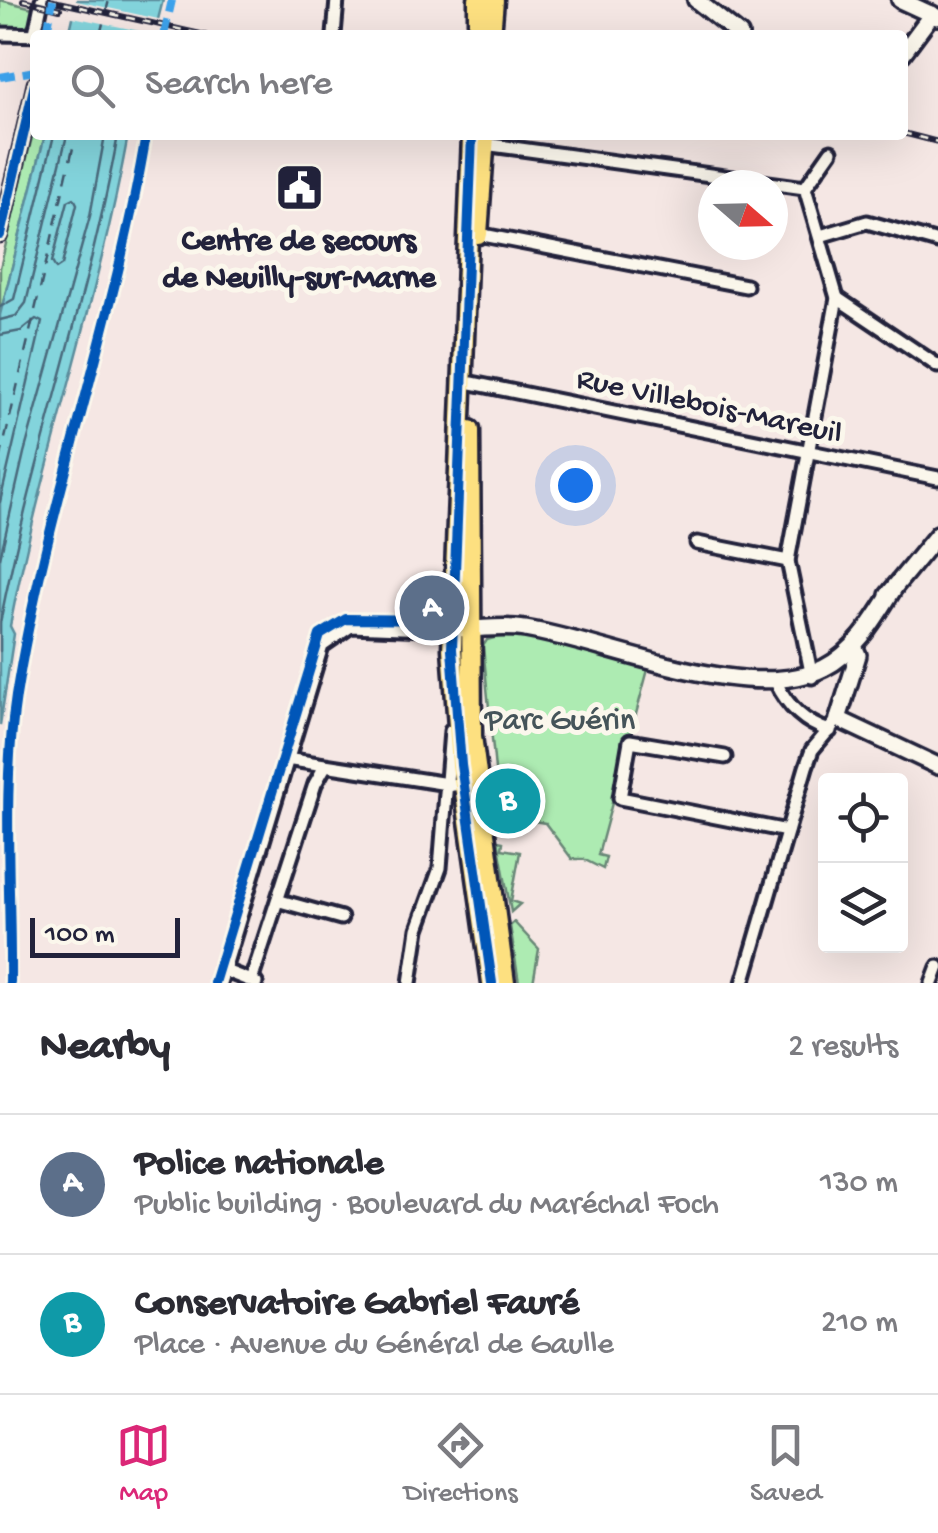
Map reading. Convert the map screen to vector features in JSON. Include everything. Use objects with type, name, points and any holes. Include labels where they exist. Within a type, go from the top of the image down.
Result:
[{"type":"main road","points":[[696,0],[734,30]]},
{"type":"main road","points":[[900,0],[936,13]]},
{"type":"main road","points":[[921,0],[936,13]]},
{"type":"main road","points":[[480,30],[489,2]]},
{"type":"main road","points":[[489,2],[491,30]]},
{"type":"main road","points":[[908,47],[936,13]]},
{"type":"main road","points":[[480,140],[464,629],[464,786],[505,983]]},
{"type":"main road","points":[[480,140],[454,546],[464,629],[456,707],[492,983]]},
{"type":"main road","points":[[464,629],[530,629],[753,682],[776,682],[811,672],[851,642],[938,534]]},
{"type":"main road","points":[[834,725],[858,655],[851,642]]},
{"type":"main road","points":[[834,725],[833,711],[843,676],[835,656]]},
{"type":"main road","points":[[834,725],[938,766]]},
{"type":"street","points":[[42,0],[43,30]]},
{"type":"street","points":[[334,30],[337,0]]},
{"type":"street","points":[[0,34],[30,34]]},
{"type":"street","points":[[0,234],[30,105]]},
{"type":"street","points":[[493,140],[806,188]]},
{"type":"street","points":[[806,188],[831,152]]},
{"type":"street","points":[[806,188],[837,298],[788,561],[811,672]]},
{"type":"street","points":[[820,236],[867,222],[938,242]]},
{"type":"street","points":[[478,234],[746,286]]},
{"type":"street","points":[[837,298],[938,366]]},
{"type":"street","name":"Rue Villebois-Mareuil","points":[[472,383],[938,478]]},
{"type":"street","points":[[697,543],[788,561]]},
{"type":"street","points":[[324,768],[314,784],[253,982],[221,977],[314,664],[327,640],[362,625],[464,629]]},
{"type":"street","points":[[776,682],[784,700],[807,722],[834,725]]},
{"type":"street","points":[[743,983],[812,750],[834,725]]},
{"type":"street","points":[[726,757],[630,741],[620,798],[787,831]]},
{"type":"street","points":[[286,759],[324,768],[464,786],[418,929],[410,983]]},
{"type":"street","points":[[280,902],[341,918]]},
{"type":"street","points":[[932,983],[938,968]]},
{"type":"green space","points":[[0,0],[37,9],[24,27],[0,31]]},
{"type":"green space","points":[[31,140],[44,140],[0,315],[0,268]]},
{"type":"green space","name":"Parc Guérin","points":[[511,633],[650,662],[598,855],[606,857],[603,869],[583,859],[572,859],[545,823],[516,818],[522,782],[496,780],[483,646],[487,640]]},
{"type":"green space","points":[[498,841],[503,842],[502,849],[520,852],[511,901],[520,904],[511,912]]},
{"type":"green space","points":[[514,922],[539,949],[533,983],[519,983],[510,926]]},
{"type":"water","points":[[77,0],[163,0],[155,30],[70,30]]},
{"type":"water","points":[[44,140],[127,140],[101,259],[23,564],[10,626],[14,634],[0,725],[0,315]]},
{"type":"pier","points":[[72,0],[163,20],[160,30],[135,30],[68,16]]},
{"type":"ferry route","points":[[101,30],[109,0]]},
{"type":"ferry route","points":[[0,460],[75,140]]},
{"type":"railway","points":[[23,0],[60,9]]},
{"type":"railway","points":[[49,0],[183,30]]},
{"type":"railway","points":[[908,134],[938,142]]},
{"type":"marked path","points":[[47,30],[53,0]]},
{"type":"marked path","points":[[165,30],[172,0]]},
{"type":"marked path","points":[[0,77],[30,72]]},
{"type":"cycle path","points":[[0,235],[30,106]]},
{"type":"cycle path","points":[[10,983],[8,803],[16,696],[45,555],[117,276],[145,140]]},
{"type":"cycle path","points":[[472,140],[452,649],[461,765],[492,983]]},
{"type":"cycle path","points":[[214,983],[320,635],[346,619],[441,620]]},
{"type":"place","name":"Centre de secours de Neuilly-sur-Marne","points":[[299,188]]},
{"type":"place","name":"Police nationale","points":[[432,608]]},
{"type":"place","name":"Conservatoire Gabriel Fauré","points":[[508,801]]}]
